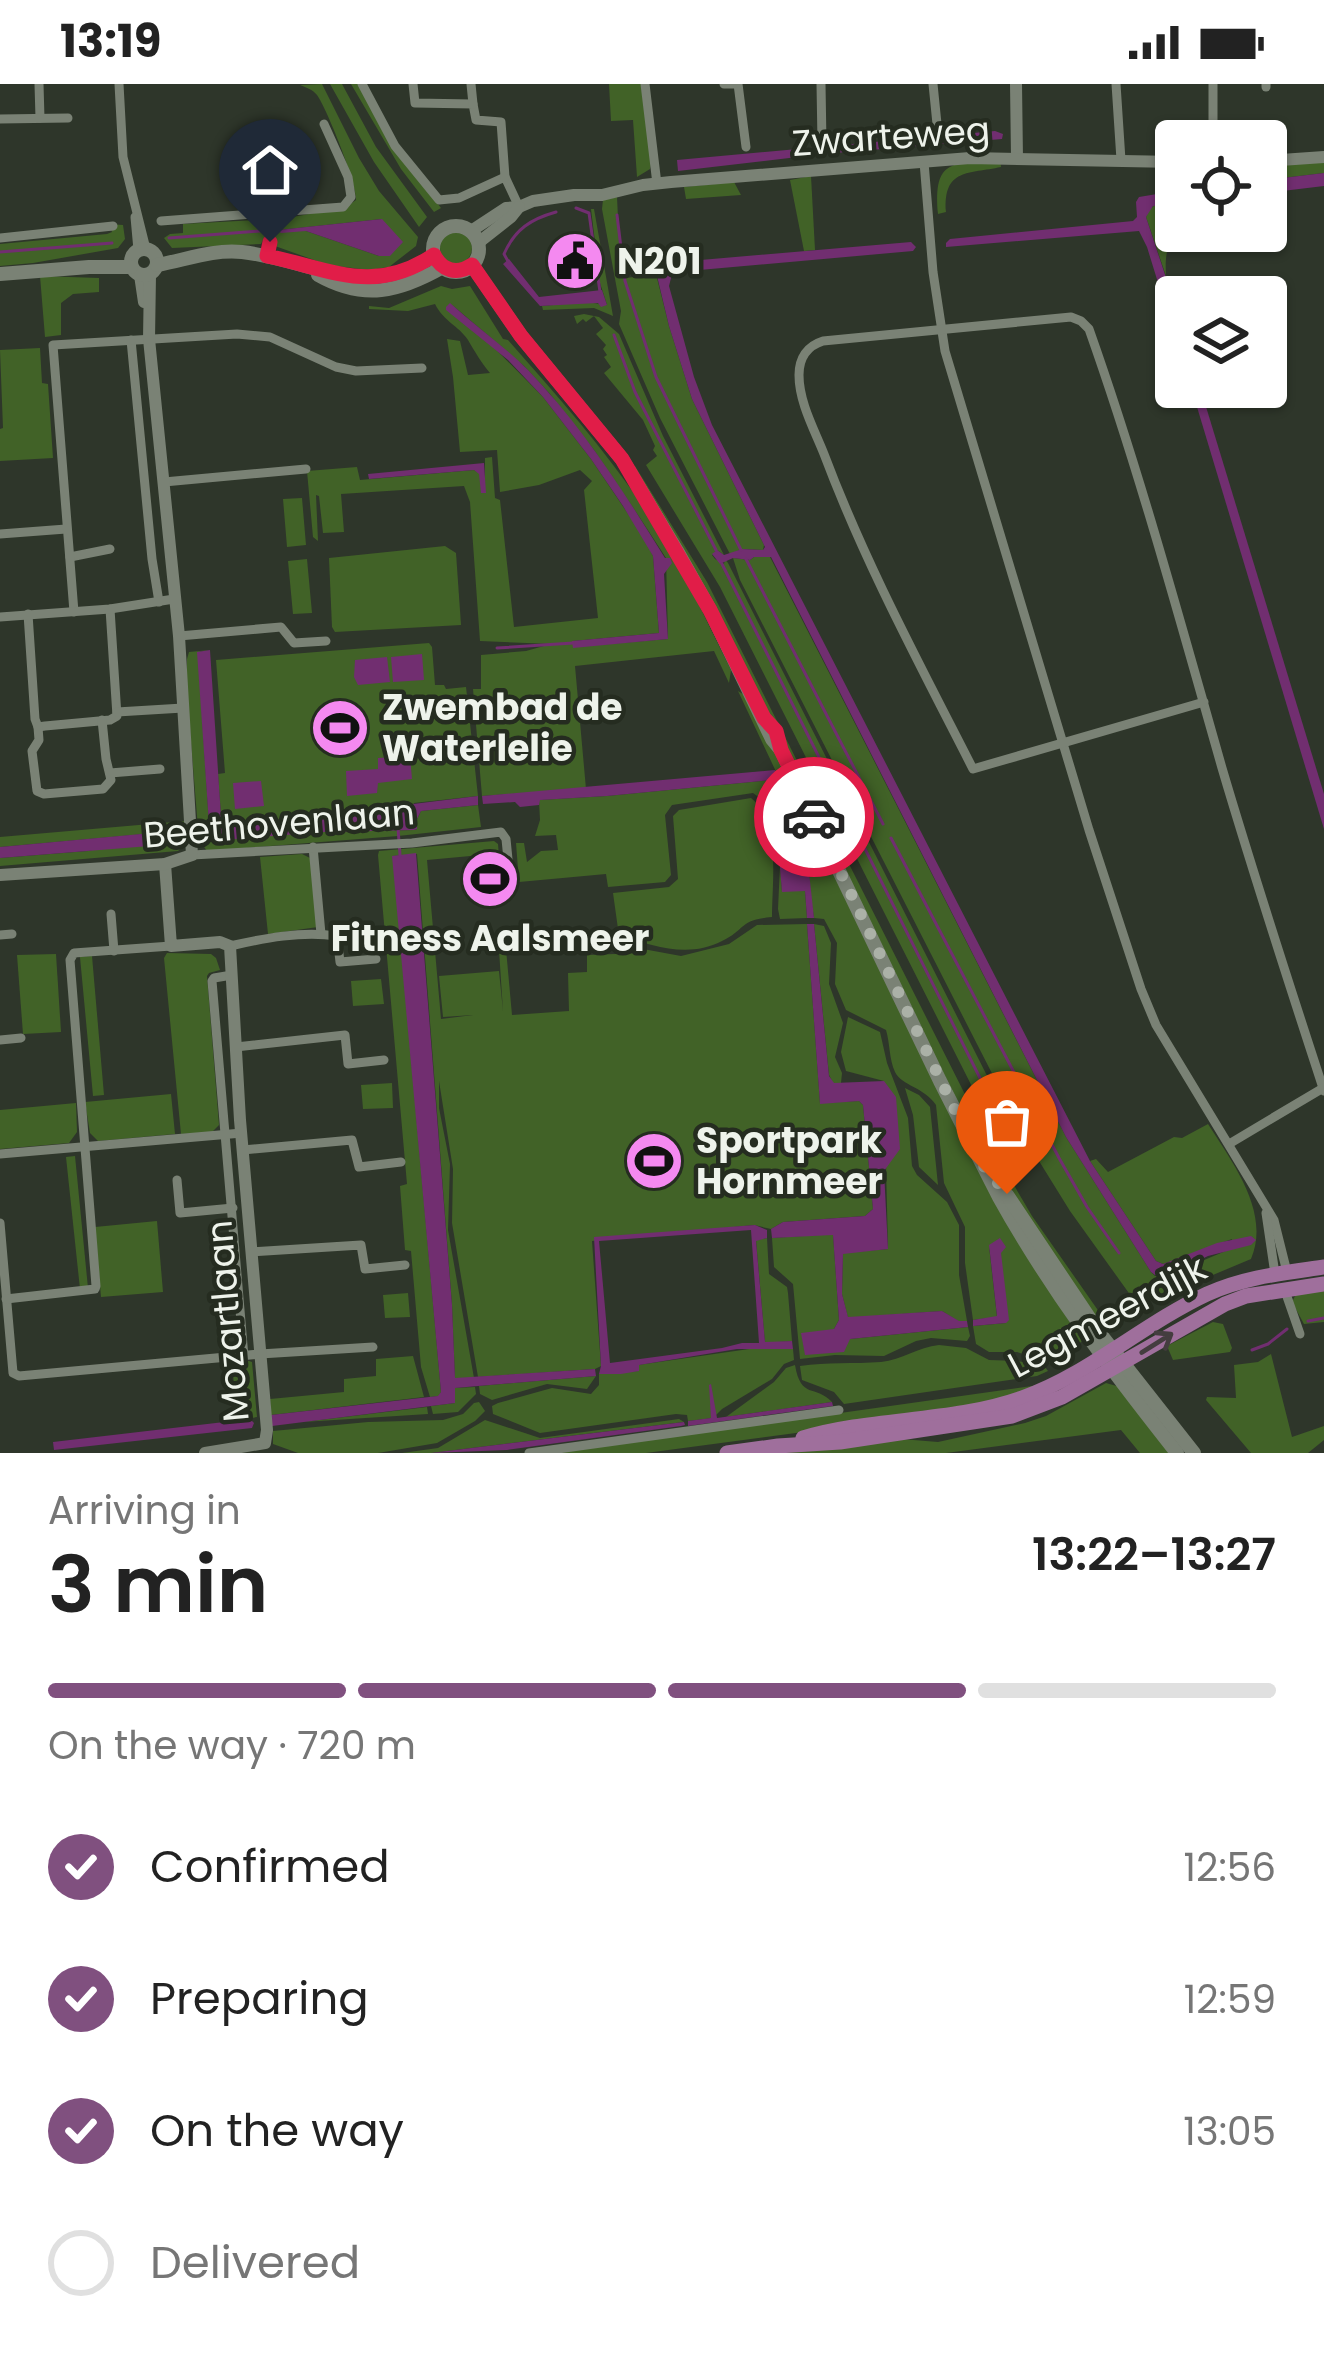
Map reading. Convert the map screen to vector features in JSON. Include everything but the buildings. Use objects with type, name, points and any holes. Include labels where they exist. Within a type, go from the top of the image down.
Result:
[{"type":"main road","points":[[458,226],[474,237],[477,258],[467,268],[449,271],[438,261],[435,239],[442,230],[458,226]]},
{"type":"main road","points":[[0,274],[228,251],[292,261],[340,275],[379,278],[438,261]]},
{"type":"main road","points":[[467,268],[515,340],[640,492],[710,610],[983,1165],[1031,1252],[1177,1453]]},
{"type":"main road","name":"Legmeerdijk","points":[[727,1453],[843,1429],[990,1408],[1112,1360],[1282,1279],[1324,1267]]},
{"type":"main road","name":"Legmeerdijk","points":[[1282,1279],[1324,1284]]},
{"type":"main road","points":[[1112,1360],[1194,1453]]},
{"type":"street","points":[[39,84],[40,118]]},
{"type":"street","points":[[119,84],[123,157],[149,314],[164,482],[167,601]]},
{"type":"street","points":[[362,84],[395,146],[439,200],[459,198],[505,177]]},
{"type":"street","points":[[413,84],[415,103],[472,104]]},
{"type":"street","points":[[471,84],[476,120],[502,122],[505,177],[519,207]]},
{"type":"street","points":[[645,84],[657,184]]},
{"type":"street","points":[[724,84],[738,84],[746,147]]},
{"type":"street","points":[[820,84],[822,143]]},
{"type":"street","points":[[933,84],[938,134]]},
{"type":"street","points":[[1016,84],[1017,158]]},
{"type":"street","points":[[1116,84],[1121,160]]},
{"type":"street","points":[[1213,84],[1213,120]]},
{"type":"street","points":[[0,119],[68,118]]},
{"type":"street","points":[[161,221],[343,207],[351,197],[348,177],[324,124]]},
{"type":"street","points":[[1287,160],[1324,157]]},
{"type":"street","name":"Zwarteweg","points":[[474,237],[533,201],[600,189],[970,158],[1155,161]]},
{"type":"street","points":[[924,162],[939,328],[1100,867],[1156,1025],[1265,1205],[1300,1334]]},
{"type":"street","points":[[267,214],[267,256]]},
{"type":"street","points":[[0,238],[113,226]]},
{"type":"street","points":[[1204,702],[973,769],[848,516],[801,394],[800,364],[812,345],[1073,317],[1089,329],[1125,435],[1204,702],[1222,770],[1323,1090],[1229,1144]]},
{"type":"street","points":[[74,612],[53,345],[257,335],[341,368],[371,372],[422,368]]},
{"type":"street","points":[[131,340],[152,559],[179,635],[192,850]]},
{"type":"street","points":[[215,462],[216,477]]},
{"type":"street","points":[[164,482],[306,469]]},
{"type":"street","points":[[0,534],[66,529]]},
{"type":"street","points":[[70,557],[110,549]]},
{"type":"street","points":[[0,617],[167,601]]},
{"type":"street","points":[[38,727],[116,716],[110,609]]},
{"type":"street","points":[[28,614],[39,740],[32,752],[35,787],[40,793],[104,789],[110,784],[102,720]]},
{"type":"street","points":[[179,635],[280,626],[294,643],[326,641]]},
{"type":"street","points":[[117,712],[183,708]]},
{"type":"street","points":[[110,773],[160,769]]},
{"type":"street","name":"Beethovenlaan","points":[[0,875],[165,864],[192,850],[380,845],[501,832],[506,839],[511,890]]},
{"type":"street","points":[[314,848],[321,934]]},
{"type":"street","points":[[165,864],[171,946]]},
{"type":"street","points":[[111,914],[114,951]]},
{"type":"street","points":[[6,1300],[81,1292],[96,1286],[70,960],[74,953],[220,942],[230,946],[269,937],[321,934],[337,936],[340,962],[376,959]]},
{"type":"street","name":"Mozartlaan","points":[[205,1453],[265,1443],[267,1430],[230,946]]},
{"type":"street","name":"Mozartlaan","points":[[232,976],[212,981],[244,1357]]},
{"type":"street","points":[[236,1047],[345,1035],[347,1064],[383,1060]]},
{"type":"street","points":[[0,1040],[21,1038]]},
{"type":"street","points":[[0,1154],[242,1133]]},
{"type":"street","points":[[243,1150],[352,1140],[359,1167],[400,1162]]},
{"type":"street","points":[[177,1180],[180,1213],[233,1208]]},
{"type":"street","points":[[0,1223],[4,1337],[13,1373],[19,1376],[373,1347]]},
{"type":"street","points":[[251,1252],[362,1245],[364,1269],[405,1265]]},
{"type":"street","points":[[529,1453],[839,1410]]},
{"type":"green space","points":[[322,84],[379,191],[418,237],[416,246],[389,267],[369,270],[328,265],[275,246],[273,236],[282,219],[346,207],[356,200],[347,163],[322,103],[300,85]],"holes":[[[382,219],[379,256],[306,231],[279,230]]]},
{"type":"green space","points":[[330,84],[342,84],[376,147],[427,217],[419,227],[374,162]]},
{"type":"green space","points":[[351,84],[358,84],[382,130],[441,208],[434,212],[401,169]]},
{"type":"green space","points":[[609,84],[641,84],[651,162],[650,169],[637,177],[633,120],[611,121]]},
{"type":"green space","points":[[1000,158],[1001,167],[954,180],[946,212],[938,214],[943,173],[958,164]]},
{"type":"green space","points":[[1324,159],[1324,173],[1287,177],[1287,163]]},
{"type":"green space","points":[[811,176],[815,250],[804,251],[790,180]]},
{"type":"green space","points":[[734,182],[741,195],[686,199],[684,187]]},
{"type":"green space","points":[[617,197],[626,278],[656,274],[692,399],[763,550],[730,554],[660,418],[619,324],[621,311],[602,209],[603,200]]},
{"type":"green space","points":[[1155,205],[1155,244],[1146,217]]},
{"type":"green space","points":[[591,209],[613,316],[594,308],[543,310],[542,306],[587,302],[607,305]]},
{"type":"green space","points":[[256,220],[265,225],[261,244],[172,248],[164,238],[183,233],[183,224]]},
{"type":"green space","points":[[109,224],[123,225],[125,239],[118,248],[0,266],[0,244],[107,234],[112,232]]},
{"type":"green space","points":[[456,232],[467,237],[472,248],[467,259],[456,264],[445,259],[440,248],[445,237]]},
{"type":"green space","points":[[1158,252],[1167,252],[1166,276]]},
{"type":"green space","points":[[40,276],[99,278],[99,292],[73,294],[61,303],[61,335],[45,337]]},
{"type":"green space","points":[[441,286],[470,286],[503,339],[603,451],[637,498],[674,558],[731,670],[729,683],[714,651],[575,666],[586,789],[482,796],[473,689],[481,689],[481,655],[551,644],[480,641],[470,502],[464,486],[341,494],[344,532],[323,533],[316,495],[318,541],[313,537],[307,471],[357,467],[360,480],[474,470],[485,493],[485,458],[492,457],[514,627],[598,618],[584,490],[592,481],[580,470],[500,492],[497,450],[460,452],[447,339],[460,341],[468,375],[490,373],[435,304],[408,311],[369,306],[389,308]],"holes":[[[451,304],[524,366],[594,450],[666,558],[668,639],[573,647],[573,641],[659,633],[653,556],[591,459],[543,397]]]},
{"type":"green space","points":[[574,316],[594,316],[577,324]]},
{"type":"green space","points":[[594,316],[619,334],[663,436],[724,555],[717,550],[712,555],[728,563],[1021,1143],[1007,1156],[720,587],[646,465],[657,456],[655,446],[643,420],[604,373],[611,367],[604,357],[606,345],[596,334],[603,328]]},
{"type":"green space","points":[[40,348],[42,383],[48,384],[53,458],[0,461],[0,350]]},
{"type":"green space","points":[[635,466],[707,582],[991,1146],[1032,1216],[1102,1316],[1096,1321],[977,1144],[773,721]]},
{"type":"green space","points":[[302,498],[306,545],[287,547],[283,499]]},
{"type":"green space","points":[[445,546],[456,553],[461,625],[335,632],[329,558]]},
{"type":"green space","points":[[770,557],[1066,1137],[1151,1272],[1166,1276],[1228,1250],[1232,1239],[1163,1264],[1156,1261],[1090,1161],[1096,1159],[1108,1172],[1208,1124],[1253,1206],[1256,1241],[1251,1259],[1136,1303],[1070,1211],[1026,1140],[740,580],[733,558]]},
{"type":"green space","points":[[307,559],[312,613],[293,614],[288,561]]},
{"type":"green space","name":"Zwembad de Waterlelie","points":[[429,643],[435,685],[466,687],[478,796],[414,803],[412,810],[225,824],[218,774],[225,773],[216,660]]},
{"type":"green space","points":[[210,650],[198,652],[209,824],[205,829],[414,830],[421,811],[478,805],[481,827],[207,851],[199,840],[187,659],[189,652]]},
{"type":"green space","points":[[738,691],[749,698],[1028,1257],[1082,1341],[1055,1365],[1017,1352],[989,1352],[976,1344],[973,1326],[1006,1323],[989,1246],[997,1317],[973,1320],[965,1227],[944,1183],[936,1105],[895,1072],[886,1030],[846,1010],[835,984],[837,943],[824,919],[814,918],[809,877],[821,859]]},
{"type":"green space","points":[[771,780],[789,814],[776,820],[753,793],[672,805],[665,815],[671,875],[665,882],[608,887],[606,874],[519,882],[516,843],[524,843],[527,862],[541,851],[558,850],[556,835],[535,836],[539,800]]},
{"type":"green space","points":[[751,798],[761,809],[771,837],[772,917],[753,920],[730,937],[696,949],[670,949],[619,936],[613,893],[669,887],[678,879],[673,816],[679,810]]},
{"type":"green space","points":[[185,821],[187,842],[178,851],[0,866],[0,858],[88,851],[178,831],[0,847],[0,837]]},
{"type":"green space","name":"Sportpark Hornmeer","points":[[494,841],[503,904],[496,905],[492,854],[427,860],[441,1019],[473,1015],[443,1017],[439,976],[499,971],[503,1011],[499,950],[506,949],[512,1015],[569,1011],[568,973],[587,972],[587,955],[642,953],[643,949],[681,956],[729,944],[757,925],[807,924],[820,1103],[859,1101],[863,1105],[873,1209],[865,1216],[783,1222],[771,1229],[754,1225],[592,1241],[601,1366],[478,1377],[452,1223],[453,1169],[439,1081],[450,1164],[448,1230],[474,1378],[455,1379],[417,854],[393,856],[441,1392],[430,1397],[421,1367],[411,1251],[405,1250],[400,1186],[407,1184],[378,855],[379,851]]},
{"type":"green space","points":[[302,854],[310,858],[318,927],[268,934],[260,857]]},
{"type":"green space","points":[[780,866],[782,891],[805,891],[807,918],[780,919]]},
{"type":"green space","points":[[814,924],[824,926],[831,943],[829,984],[843,1023],[835,1057],[841,1083],[833,1083],[829,1075]]},
{"type":"green space","points":[[167,953],[211,954],[220,970],[207,976],[219,1125],[212,1132],[181,1134]]},
{"type":"green space","points":[[56,954],[61,1032],[23,1034],[17,955]]},
{"type":"green space","points":[[92,956],[104,1095],[93,1096],[80,957]]},
{"type":"green space","points":[[381,979],[384,1004],[353,1006],[351,981]]},
{"type":"green space","points":[[848,1017],[880,1032],[908,1118],[912,1166],[947,1202],[959,1225],[959,1275],[967,1321],[942,1311],[848,1318],[842,1294],[843,1253],[888,1249],[884,1081],[846,1071],[841,1052]]},
{"type":"green space","points":[[392,1083],[393,1108],[363,1109],[361,1085]]},
{"type":"green space","points":[[905,1088],[930,1107],[938,1185],[919,1167]]},
{"type":"green space","points":[[171,1094],[175,1134],[98,1141],[90,1133],[85,1102]]},
{"type":"green space","points":[[76,1103],[77,1132],[69,1143],[0,1149],[0,1110]]},
{"type":"green space","points":[[75,1156],[88,1288],[80,1289],[66,1157]]},
{"type":"green space","points":[[157,1221],[163,1292],[101,1297],[95,1227]]},
{"type":"green space","points":[[833,1234],[839,1320],[834,1329],[850,1339],[968,1327],[967,1341],[931,1338],[884,1356],[800,1359],[793,1284],[774,1267],[772,1238]]},
{"type":"green space","points":[[767,1238],[769,1274],[787,1287],[792,1341],[765,1343],[756,1240]]},
{"type":"green space","points":[[1324,1289],[1324,1322],[1304,1324],[1292,1302],[1296,1294]]},
{"type":"green space","points":[[408,1293],[410,1317],[385,1318],[383,1295]]},
{"type":"green space","points":[[1213,1322],[1223,1324],[1230,1352],[1173,1360],[1167,1346]]},
{"type":"green space","points":[[939,1345],[1048,1371],[844,1404],[834,1392],[802,1380],[800,1366],[881,1362]]},
{"type":"green space","points":[[756,1348],[793,1349],[794,1360],[713,1418],[688,1421],[687,1415],[676,1414],[540,1433],[493,1414],[492,1406],[498,1403],[552,1388],[591,1394],[599,1385],[599,1374]]},
{"type":"green space","points":[[1271,1354],[1292,1437],[1324,1426],[1324,1440],[1308,1453],[1251,1453],[1206,1400],[1236,1398],[1234,1365],[1258,1362]]},
{"type":"green space","points":[[413,1356],[424,1397],[271,1415],[270,1399],[344,1392],[344,1379],[376,1376],[376,1359]]},
{"type":"green space","points":[[249,1361],[257,1417],[237,1421],[232,1362]]},
{"type":"green space","points":[[795,1365],[805,1387],[832,1402],[726,1417],[786,1368]]},
{"type":"green space","points":[[596,1376],[587,1389],[547,1384],[492,1400],[480,1394],[479,1386]]},
{"type":"green space","points":[[1106,1383],[1120,1387],[1174,1453],[1140,1453],[1121,1430],[946,1453],[764,1453],[889,1438],[938,1442],[1046,1416]]},
{"type":"green space","points":[[1039,1385],[1003,1401],[871,1423],[646,1453],[557,1453]]},
{"type":"green space","points":[[475,1387],[476,1394],[458,1412],[433,1414],[431,1406],[455,1403],[454,1388]]},
{"type":"green space","points":[[479,1402],[485,1411],[475,1421],[437,1443],[378,1453],[298,1453],[273,1444],[273,1431],[443,1420]]},
{"type":"green space","points":[[427,1407],[428,1414],[303,1422]]},
{"type":"green space","points":[[485,1420],[540,1438],[684,1422],[431,1453],[402,1453],[438,1448]]},
{"type":"shaded area","points":[[995,131],[1003,134],[1002,139],[678,171],[677,160]]},
{"type":"shaded area","points":[[1324,173],[1324,186],[1287,190],[1287,177]]},
{"type":"shaded area","points":[[1155,194],[1155,206],[1146,217],[1165,276],[1156,276],[1139,231],[946,247],[950,239],[1133,221],[1139,197]]},
{"type":"shaded area","points":[[382,219],[403,242],[390,256],[306,231],[278,230]]},
{"type":"shaded area","points":[[911,242],[916,247],[913,251],[677,272],[669,286],[712,425],[1090,1161],[1156,1261],[1163,1264],[1217,1243],[1251,1236],[1256,1240],[1166,1276],[1151,1272],[1066,1137],[771,557],[733,558],[720,564],[712,554],[765,547],[692,399],[652,255],[675,254],[689,261]]},
{"type":"shaded area","points":[[509,259],[539,297],[602,290],[607,305],[540,306],[503,264]]},
{"type":"shaded area","points":[[450,303],[548,391],[601,460],[665,558],[670,558],[672,563],[664,574],[668,639],[573,648],[572,641],[659,633],[653,556],[591,459],[543,397],[508,360],[446,310]]},
{"type":"shaded area","points":[[1197,408],[1206,408],[1324,794],[1324,829]]},
{"type":"shaded area","points":[[484,463],[486,493],[481,493],[479,474],[474,470],[369,479],[368,474]]},
{"type":"shaded area","points":[[210,650],[225,824],[411,810],[413,804],[478,796],[478,805],[421,811],[414,830],[323,832],[0,858],[0,847],[206,828],[197,652]]},
{"type":"shaded area","points":[[422,654],[424,680],[393,682],[391,657]]},
{"type":"shaded area","points":[[387,657],[390,682],[358,685],[355,660]]},
{"type":"shaded area","points":[[410,756],[412,779],[378,783],[377,793],[347,796],[346,771],[378,769],[378,758]]},
{"type":"shaded area","points":[[775,770],[822,859],[809,872],[814,918],[807,918],[805,891],[782,892],[776,820],[789,813],[771,780],[540,800],[539,805],[520,807],[515,802],[483,804],[482,796]]},
{"type":"shaded area","points":[[261,781],[264,806],[235,809],[233,783]]},
{"type":"shaded area","points":[[416,853],[455,1378],[595,1369],[596,1376],[455,1388],[455,1403],[272,1426],[271,1415],[441,1392],[392,856]]},
{"type":"shaded area","points":[[807,924],[814,924],[829,1076],[834,1083],[884,1081],[896,1097],[900,1149],[884,1171],[888,1249],[843,1254],[842,1294],[848,1317],[942,1311],[967,1321],[968,1327],[850,1339],[844,1352],[805,1355],[801,1333],[834,1329],[839,1320],[833,1235],[772,1238],[771,1229],[783,1222],[865,1216],[873,1209],[863,1105],[859,1101],[820,1104]]},
{"type":"shaded area","points":[[755,1225],[767,1230],[767,1238],[756,1241],[765,1342],[792,1341],[793,1349],[737,1349],[639,1365],[639,1371],[599,1374],[594,1237]],"holes":[[[751,1230],[759,1343],[610,1363],[599,1241]]]},
{"type":"shaded area","points":[[1000,1238],[1006,1247],[1001,1253],[1009,1320],[973,1326],[973,1320],[997,1316],[989,1245]]},
{"type":"shaded area","points":[[711,1384],[717,1418],[832,1402],[833,1406],[688,1426],[688,1421],[711,1418]]},
{"type":"shaded area","points":[[250,1419],[252,1428],[54,1450],[53,1442]]},
{"type":"shaded area","points":[[684,1422],[507,1450],[431,1453]]},
{"type":"waterway","points":[[576,208],[589,213],[600,292]]},
{"type":"waterway","points":[[509,263],[504,254],[519,232],[556,212]]},
{"type":"waterway","points":[[617,215],[625,281],[656,377],[741,550]]},
{"type":"waterway","points":[[169,238],[260,231]]},
{"type":"waterway","points":[[0,252],[112,243]]},
{"type":"waterway","points":[[614,335],[635,392],[716,550]]},
{"type":"waterway","points":[[746,559],[883,824]]},
{"type":"waterway","points":[[722,564],[988,1094]]},
{"type":"waterway","points":[[497,648],[573,643]]},
{"type":"waterway","points":[[398,828],[400,855]]},
{"type":"waterway","points":[[891,838],[1059,1158],[1119,1253]]},
{"type":"waterway","points":[[1308,1321],[1324,1318]]},
{"type":"waterway","points":[[1252,1350],[1287,1329]]},
{"type":"way so far","points":[[814,817],[983,1165],[1007,1194]]},
{"type":"place","name":"N201","points":[[575,261]]},
{"type":"place","name":"Zwembad de Waterlelie","points":[[340,728]]},
{"type":"place","name":"Fitness Aalsmeer","points":[[490,879]]},
{"type":"place","name":"Sportpark Hornmeer","points":[[654,1161]]},
{"type":"route","points":[[270,242],[267,256],[359,279],[407,271],[434,255],[449,271],[472,265],[521,336],[622,459],[778,736],[814,817]]}]
